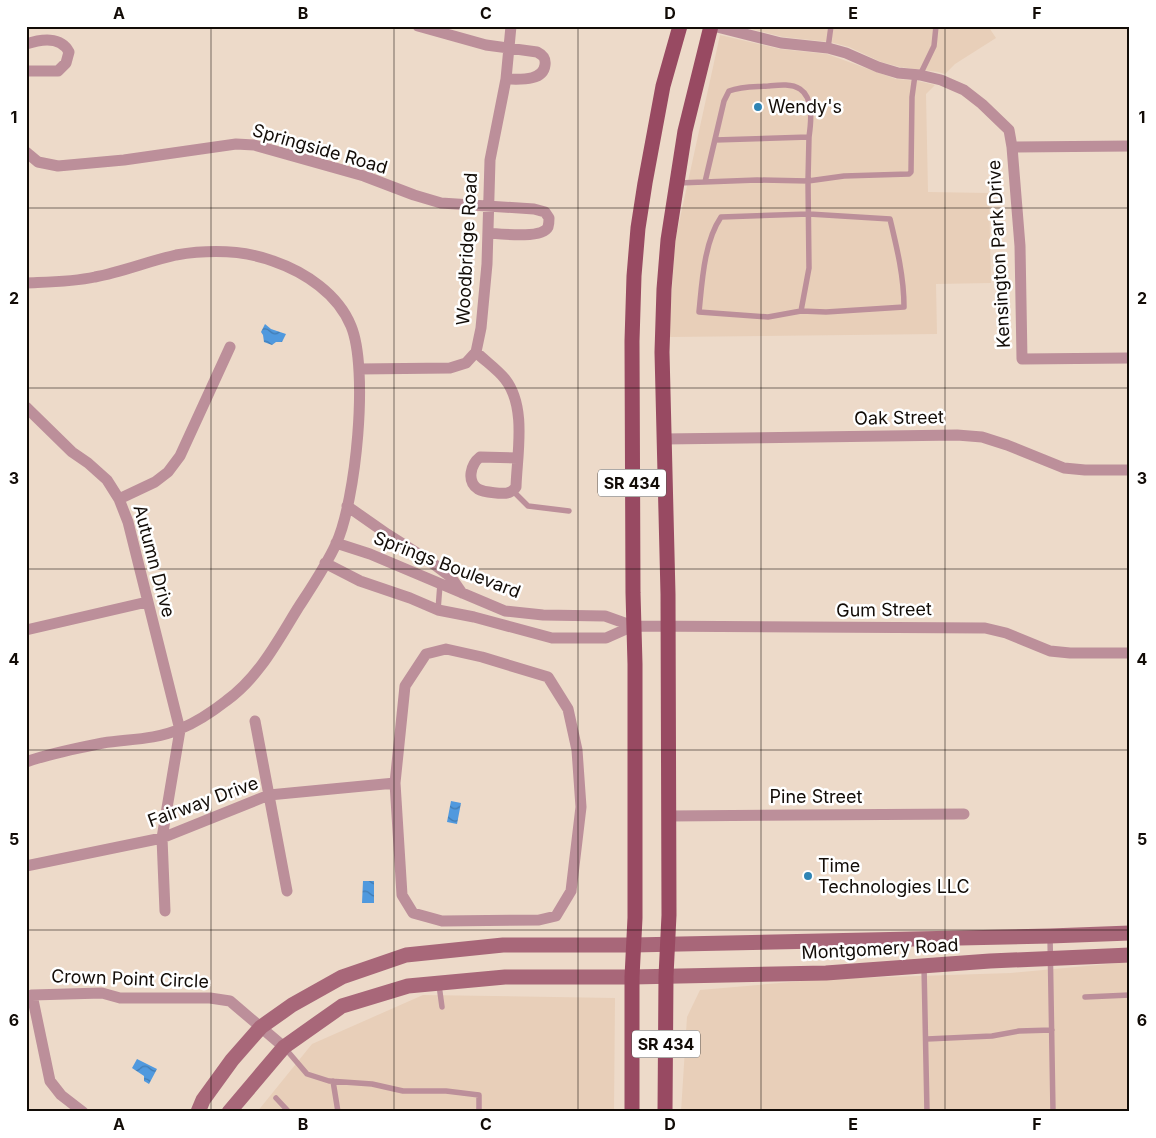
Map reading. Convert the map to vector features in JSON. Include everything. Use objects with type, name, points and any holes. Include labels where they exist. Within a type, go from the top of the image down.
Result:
[{"type":"main road","name":"SR 434","points":[[632,1112],[632,977],[635,918],[632,341],[635,267],[638,228],[655,127],[663,86],[680,26]]},
{"type":"main road","name":"SR 434","points":[[665,1112],[666,976],[670,915],[668,627],[662,352],[664,290],[668,240],[676,183],[695,86],[712,26]]},
{"type":"main road","name":"Montgomery Road","points":[[198,1112],[203,1100],[232,1060],[261,1027],[292,1005],[342,977],[406,955],[503,945],[633,945],[1130,933]]},
{"type":"main road","name":"Montgomery Road","points":[[229,1112],[284,1047],[342,1006],[408,986],[505,977],[632,977],[826,972],[990,961],[1130,955]]},
{"type":"street","points":[[418,26],[486,45],[537,52],[543,56],[546,62],[544,70],[537,76],[527,79],[506,78]]},
{"type":"street","name":"Woodbridge Road","points":[[476,352],[481,328],[488,233],[490,160],[506,78],[510,26]]},
{"type":"street","name":"Kensington Park Drive","points":[[712,26],[781,43],[828,48],[846,53],[878,67],[898,73],[941,80],[964,90],[1009,130],[1020,246],[1022,359],[1130,358]]},
{"type":"street","points":[[26,44],[37,41],[58,41],[66,46],[69,52],[66,64],[58,71],[26,71]]},
{"type":"street","name":"Springside Road","points":[[26,152],[38,162],[58,166],[124,160],[236,144],[254,144],[364,176],[414,196],[441,203],[534,209],[545,212],[549,218],[548,227],[543,232],[534,234],[488,233]]},
{"type":"street","name":"Kensington Park Drive","points":[[1012,147],[1130,146]]},
{"type":"street","points":[[26,283],[65,282],[95,277],[176,255],[211,252],[242,253],[273,261],[302,273],[328,293],[341,308],[351,327],[359,369],[357,442],[347,506],[336,543],[307,595],[255,675],[229,699],[205,716],[180,730],[153,738],[104,743],[26,762]]},
{"type":"street","points":[[119,499],[155,482],[168,472],[180,456],[230,348]]},
{"type":"street","points":[[359,369],[450,368],[466,363],[476,352],[505,379],[514,396],[519,419],[516,486],[513,491],[508,493],[486,492],[474,485],[471,478],[472,467],[480,457],[517,458]]},
{"type":"street","name":"Autumn Drive","points":[[26,407],[72,452],[107,480],[119,499],[128,522],[180,730]]},
{"type":"street","name":"Oak Street","points":[[663,439],[956,435],[982,437],[1064,468],[1130,470]]},
{"type":"street","points":[[347,506],[357,515],[431,562],[451,577],[462,593]]},
{"type":"street","name":"Springs Boulevard","points":[[336,543],[370,554],[505,611],[543,616],[606,616],[634,626]]},
{"type":"street","points":[[325,563],[360,581],[438,610],[474,616],[510,628],[552,638],[606,638],[634,626]]},
{"type":"street","points":[[26,630],[147,602]]},
{"type":"street","name":"Gum Street","points":[[634,626],[985,628],[1006,633],[1050,651],[1130,653]]},
{"type":"street","points":[[446,649],[482,657],[548,677],[568,709],[576,750],[581,807],[571,891],[556,916],[538,920],[442,921],[413,913],[402,895],[395,783],[405,686],[426,654],[446,649]]},
{"type":"street","points":[[255,721],[287,891]]},
{"type":"street","points":[[165,911],[162,838],[180,730]]},
{"type":"street","name":"Fairway Drive","points":[[26,866],[162,838],[269,795],[395,783]]},
{"type":"street","name":"Pine Street","points":[[669,816],[964,814]]},
{"type":"street","name":"Crown Point Circle","points":[[83,1112],[61,1096],[50,1081],[32,994],[102,994],[120,998],[210,998],[230,1001],[284,1047]]},
{"type":"lane","points":[[828,48],[831,26]]},
{"type":"lane","points":[[676,183],[757,180],[808,181],[844,176],[909,174],[912,172],[912,97],[918,75],[934,46],[936,26]]},
{"type":"lane","points":[[705,182],[724,100],[729,91],[739,87],[774,86],[790,86],[800,89],[807,98],[811,119],[808,181],[810,268],[801,311]]},
{"type":"lane","points":[[715,140],[809,137]]},
{"type":"lane","points":[[809,214],[890,219],[899,258],[904,291],[904,307],[826,312],[801,311],[768,317],[699,312],[702,278],[713,228],[721,217],[809,214]]},
{"type":"lane","points":[[513,491],[528,506],[569,511]]},
{"type":"lane","points":[[438,610],[440,584]]},
{"type":"lane","points":[[1050,936],[1053,1112]]},
{"type":"lane","points":[[924,966],[927,1112]]},
{"type":"lane","points":[[439,983],[442,1007]]},
{"type":"lane","points":[[1085,997],[1130,995]]},
{"type":"lane","points":[[927,1039],[992,1036],[1019,1031],[1052,1030]]},
{"type":"lane","points":[[284,1047],[307,1074],[333,1081],[372,1084],[403,1091],[446,1091],[479,1094],[479,1112]]},
{"type":"lane","points":[[333,1081],[338,1112]]},
{"type":"lane","points":[[276,1098],[289,1112]]},
{"type":"shaded area","points":[[739,26],[988,26],[996,38],[955,64],[945,74],[881,62],[849,47],[830,42],[783,37]]},
{"type":"shaded area","points":[[720,35],[780,49],[827,54],[896,79],[935,85],[926,94],[928,192],[989,193],[991,283],[936,284],[937,334],[669,337],[675,241]]},
{"type":"shaded area","points":[[1130,962],[1130,1112],[681,1112],[687,1017],[700,990],[826,979],[1011,973]]},
{"type":"shaded area","points":[[423,995],[615,998],[614,1112],[257,1112],[312,1044]]},
{"type":"water","points":[[265,324],[271,329],[286,334],[282,342],[276,342],[272,345],[264,342],[261,332]]},
{"type":"water","points":[[451,801],[461,803],[457,824],[447,822]]},
{"type":"water","points":[[363,881],[374,881],[374,903],[362,903]]},
{"type":"water","points":[[137,1059],[157,1069],[149,1084],[144,1081],[144,1076],[132,1068]]},
{"type":"place","name":"Wendy's","points":[[758,107]]},
{"type":"place","name":"Time Technologies LLC","points":[[808,876]]}]
